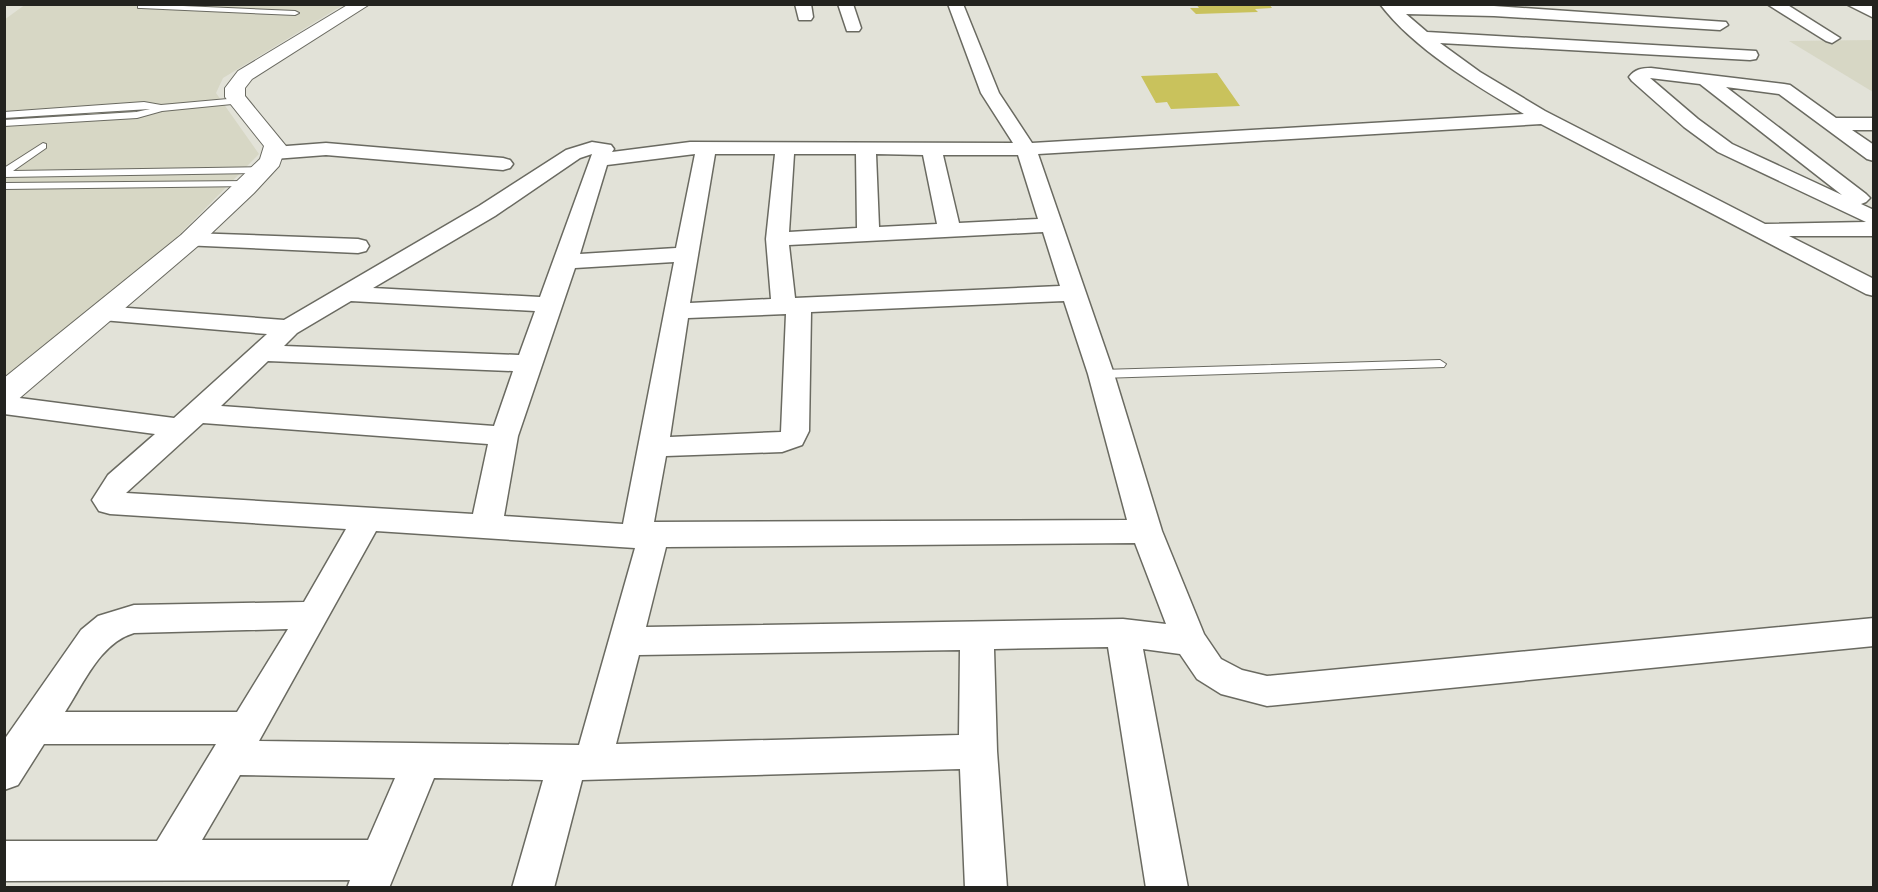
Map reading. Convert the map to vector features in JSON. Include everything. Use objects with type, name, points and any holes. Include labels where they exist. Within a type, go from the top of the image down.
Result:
[{"type":"street","points":[[4,395],[190,240],[263,169],[275,146],[235,97],[235,88],[245,75],[362,4]]},
{"type":"street","points":[[845,4],[853,28]]},
{"type":"street","points":[[955,4],[990,93],[1026,149],[1101,374],[1146,531],[1190,641],[1209,669],[1234,683],[1267,691],[1874,632]]},
{"type":"street","points":[[1702,4],[1769,75]]},
{"type":"street","points":[[1774,4],[1832,38]]},
{"type":"street","points":[[1853,4],[1874,13]]},
{"type":"street","points":[[1389,7],[1720,25]]},
{"type":"street","points":[[1389,7],[1421,37],[1462,69],[1544,118],[1874,289]]},
{"type":"street","points":[[1421,37],[1750,55]]},
{"type":"street","points":[[1874,155],[1784,89],[1651,73],[1644,73],[1638,77],[1691,123],[1725,148],[1874,218]]},
{"type":"street","points":[[1704,79],[1874,210]]},
{"type":"street","points":[[599,160],[667,150],[706,148],[1026,149],[1544,118]]},
{"type":"street","points":[[1829,124],[1874,124]]},
{"type":"street","points":[[486,528],[504,436],[604,148],[585,149],[573,154],[487,211],[350,294],[288,328],[118,482],[107,500],[110,503],[486,528],[645,535],[1146,531]]},
{"type":"street","points":[[532,888],[625,641],[645,535],[655,447],[685,254],[706,148]]},
{"type":"street","points":[[655,447],[782,442],[792,438],[795,431],[792,307],[777,239],[785,148]]},
{"type":"street","points":[[263,169],[326,149],[503,164]]},
{"type":"street","points":[[866,149],[868,234]]},
{"type":"street","points":[[932,150],[949,229]]},
{"type":"street","points":[[777,239],[1050,225]]},
{"type":"street","points":[[1760,230],[1874,230]]},
{"type":"street","points":[[190,240],[358,246]]},
{"type":"street","points":[[566,262],[685,254]]},
{"type":"street","points":[[676,311],[1073,293]]},
{"type":"street","points":[[350,294],[549,305]]},
{"type":"street","points":[[102,313],[288,328]]},
{"type":"street","points":[[262,353],[528,364]]},
{"type":"street","points":[[4,405],[188,421],[504,436]]},
{"type":"street","points":[[169,860],[314,615],[367,519]]},
{"type":"street","points":[[4,773],[93,640],[102,631],[118,622],[134,619],[314,615]]},
{"type":"street","points":[[625,641],[1124,633],[1190,641]]},
{"type":"street","points":[[1124,633],[1167,888]]},
{"type":"street","points":[[977,635],[978,751],[986,888]]},
{"type":"street","points":[[36,728],[422,760],[580,762],[978,751]]},
{"type":"street","points":[[4,861],[169,860],[374,874],[422,760]]},
{"type":"lane","points":[[141,6],[181,6],[296,13]]},
{"type":"lane","points":[[4,123],[137,115],[161,108],[239,101]]},
{"type":"lane","points":[[4,114],[144,105],[161,108]]},
{"type":"lane","points":[[4,173],[43,146]]},
{"type":"lane","points":[[4,173],[263,169]]},
{"type":"lane","points":[[4,186],[263,169]]},
{"type":"lane","points":[[1101,374],[1440,364]]},
{"type":"shaded area","points":[[26,4],[343,5],[223,78],[216,93],[259,154],[177,237],[5,380],[4,20]]},
{"type":"shaded area","points":[[1873,40],[1873,92],[1789,41]]},
{"type":"building","points":[[1196,4],[1269,4],[1272,8],[1255,9],[1258,12],[1196,14],[1190,8],[1199,8]]},
{"type":"building","points":[[1217,73],[1240,106],[1171,109],[1167,102],[1156,103],[1141,76]]}]
